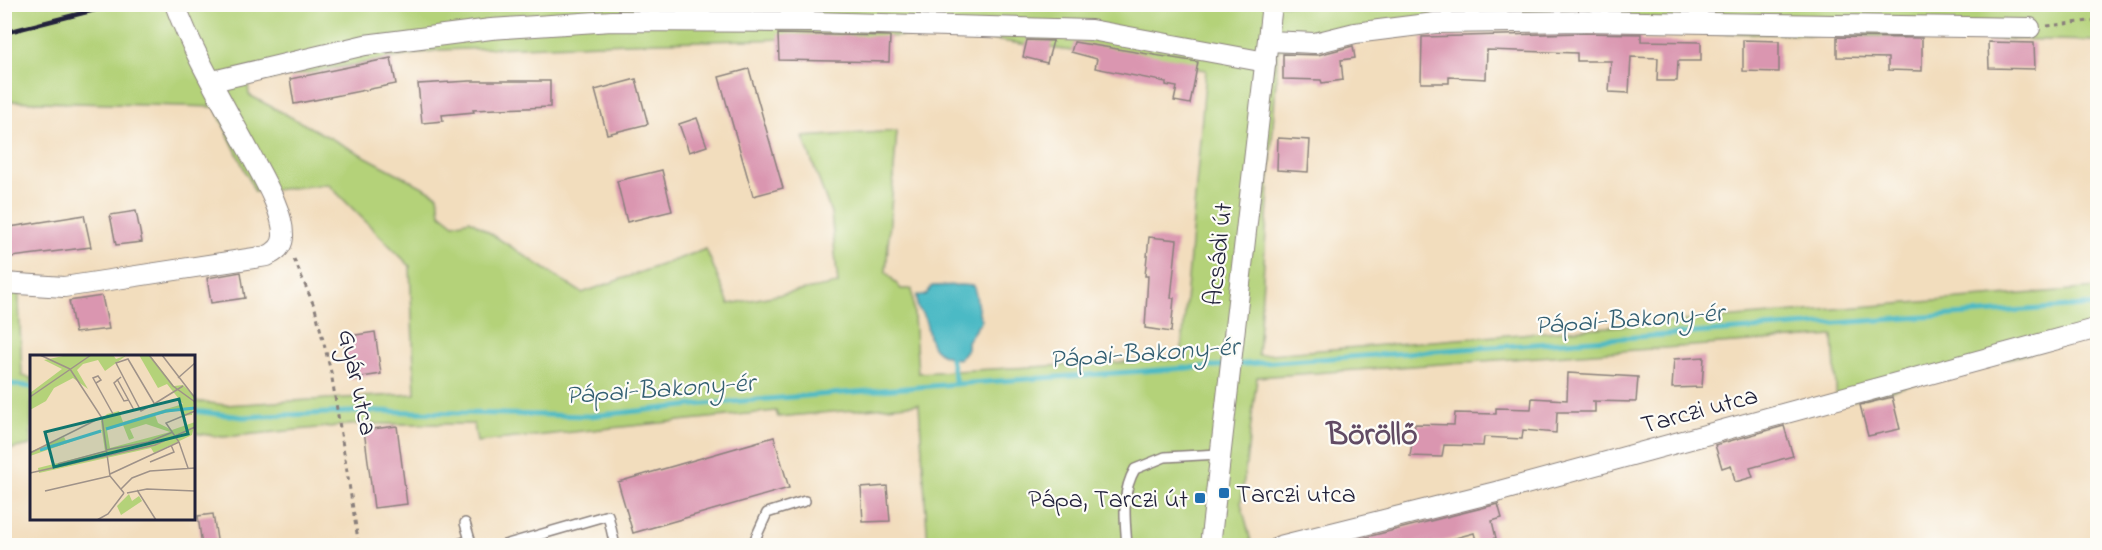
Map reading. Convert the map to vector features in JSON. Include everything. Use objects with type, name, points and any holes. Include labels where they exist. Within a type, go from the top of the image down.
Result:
[{"type":"street","points":[[4,283],[64,287],[275,253],[283,236],[269,188],[175,4]]},
{"type":"street","name":"Acsádi út","points":[[1210,546],[1272,4]]},
{"type":"street","points":[[213,81],[365,45],[491,29],[612,21],[810,22],[1091,30],[1266,62]]},
{"type":"street","points":[[1268,41],[1315,43],[1355,33],[1435,23],[1582,21],[2030,28]]},
{"type":"street","name":"Tarczi utca","points":[[1280,546],[1496,492],[2097,328]]},
{"type":"lane","points":[[1127,546],[1124,503],[1126,489],[1135,469],[1165,457],[1219,454]]},
{"type":"lane","points":[[752,546],[767,513],[805,501]]},
{"type":"lane","points":[[501,546],[608,515],[615,546]]},
{"type":"lane","points":[[453,546],[470,540],[465,523]]},
{"type":"path","points":[[2030,28],[2097,20]]},
{"type":"path","name":"Gyár utca","points":[[283,236],[315,308],[339,406],[359,546]]},
{"type":"green space","points":[[5,4],[2097,5],[2097,41],[1445,27],[1278,50],[1258,355],[2097,288],[2097,335],[1837,405],[1833,336],[1257,377],[1241,503],[1252,545],[928,545],[919,404],[778,417],[776,411],[477,442],[474,424],[359,424],[223,437],[195,433],[195,401],[225,405],[415,394],[410,266],[328,184],[255,192],[215,107],[5,101]],"holes":[[[958,35],[1206,70],[1181,359],[918,373],[912,289],[901,289],[886,272],[897,131],[803,137],[831,213],[838,284],[729,304],[706,249],[582,293],[470,220],[454,224],[440,213],[438,195],[249,95],[248,83],[439,50]]]},
{"type":"green space","points":[[5,274],[18,276],[22,376],[30,378],[30,445],[5,450]]},
{"type":"water","points":[[932,286],[973,286],[978,312],[982,320],[967,341],[967,349],[959,359],[945,356],[932,345],[923,315],[917,307],[917,295],[925,296]]},
{"type":"building","points":[[1582,33],[1641,34],[1641,41],[1701,42],[1701,61],[1678,61],[1677,81],[1657,81],[1658,58],[1631,57],[1629,93],[1609,92],[1611,61],[1577,61],[1577,53],[1487,50],[1486,79],[1449,77],[1449,83],[1421,83],[1422,37]]},
{"type":"building","points":[[778,34],[890,36],[889,62],[779,60]]},
{"type":"building","points":[[1837,37],[1922,38],[1922,71],[1888,70],[1888,58],[1837,57]]},
{"type":"building","points":[[1027,40],[1053,41],[1047,63],[1023,57]]},
{"type":"building","points":[[1743,40],[1779,41],[1779,72],[1743,71]]},
{"type":"building","points":[[1074,42],[1198,62],[1190,104],[1174,101],[1177,87],[1166,85],[1166,82],[1095,68],[1097,59],[1071,52]]},
{"type":"building","points":[[1988,42],[2034,43],[2035,69],[1989,68]]},
{"type":"building","points":[[1353,46],[1355,58],[1341,60],[1343,80],[1322,83],[1321,80],[1283,79],[1283,54],[1318,55]]},
{"type":"building","points":[[391,58],[396,84],[294,104],[290,79]]},
{"type":"building","points":[[749,69],[783,188],[753,196],[719,77]]},
{"type":"building","points":[[636,79],[648,124],[607,134],[595,90]]},
{"type":"building","points":[[470,81],[550,81],[550,107],[473,110],[474,112],[442,115],[443,121],[422,123],[418,84]]},
{"type":"building","points":[[697,118],[707,146],[689,152],[679,124]]},
{"type":"building","points":[[1278,138],[1310,140],[1308,172],[1277,170]]},
{"type":"building","points":[[662,170],[672,211],[627,222],[617,181]]},
{"type":"building","points":[[136,211],[142,242],[116,245],[110,215]]},
{"type":"building","points":[[84,215],[91,247],[4,258],[4,228]]},
{"type":"building","points":[[1149,237],[1177,240],[1171,298],[1174,298],[1171,332],[1145,328],[1148,276],[1145,276]]},
{"type":"building","points":[[241,272],[245,298],[211,303],[207,278]]},
{"type":"building","points":[[102,296],[109,329],[75,333],[69,301]]},
{"type":"building","points":[[375,332],[381,374],[349,379],[343,337]]},
{"type":"building","points":[[1704,357],[1702,387],[1672,388],[1674,359]]},
{"type":"building","points":[[1568,373],[1638,377],[1636,402],[1595,401],[1595,412],[1557,412],[1556,433],[1523,430],[1522,439],[1484,437],[1483,446],[1444,445],[1442,457],[1410,456],[1415,424],[1454,425],[1455,413],[1496,414],[1496,408],[1531,409],[1532,398],[1567,400]]},
{"type":"building","points":[[1892,397],[1900,429],[1868,436],[1860,405]]},
{"type":"building","points":[[397,426],[407,504],[374,508],[364,430]]},
{"type":"building","points":[[1784,426],[1793,456],[1750,468],[1753,477],[1735,482],[1731,465],[1722,468],[1715,445]]},
{"type":"building","points":[[774,437],[789,488],[633,533],[618,482]]},
{"type":"building","points":[[887,486],[890,521],[863,522],[861,488]]},
{"type":"building","points":[[1498,504],[1502,518],[1492,521],[1496,538],[1477,544],[1474,533],[1426,546],[1352,546],[1351,541]]},
{"type":"building","points":[[213,514],[218,546],[202,546],[198,516]]},
{"type":"waterway","name":"Pápai-Bakony-ér","points":[[195,411],[243,417],[372,411],[590,416],[704,404],[956,384],[2098,305]]},
{"type":"waterway","points":[[951,358],[956,384]]},
{"type":"waterway","name":"Pápai-Bakony-ér","points":[[4,383],[30,387]]},
{"type":"railway","points":[[4,33],[118,4]]},
{"type":"place","name":"Tarczi utca","points":[[1224,493]]},
{"type":"place","name":"Pápa, Tarczi út","points":[[1200,498]]},
{"type":"district","name":"Böröllő","points":[[1372,433]]}]
